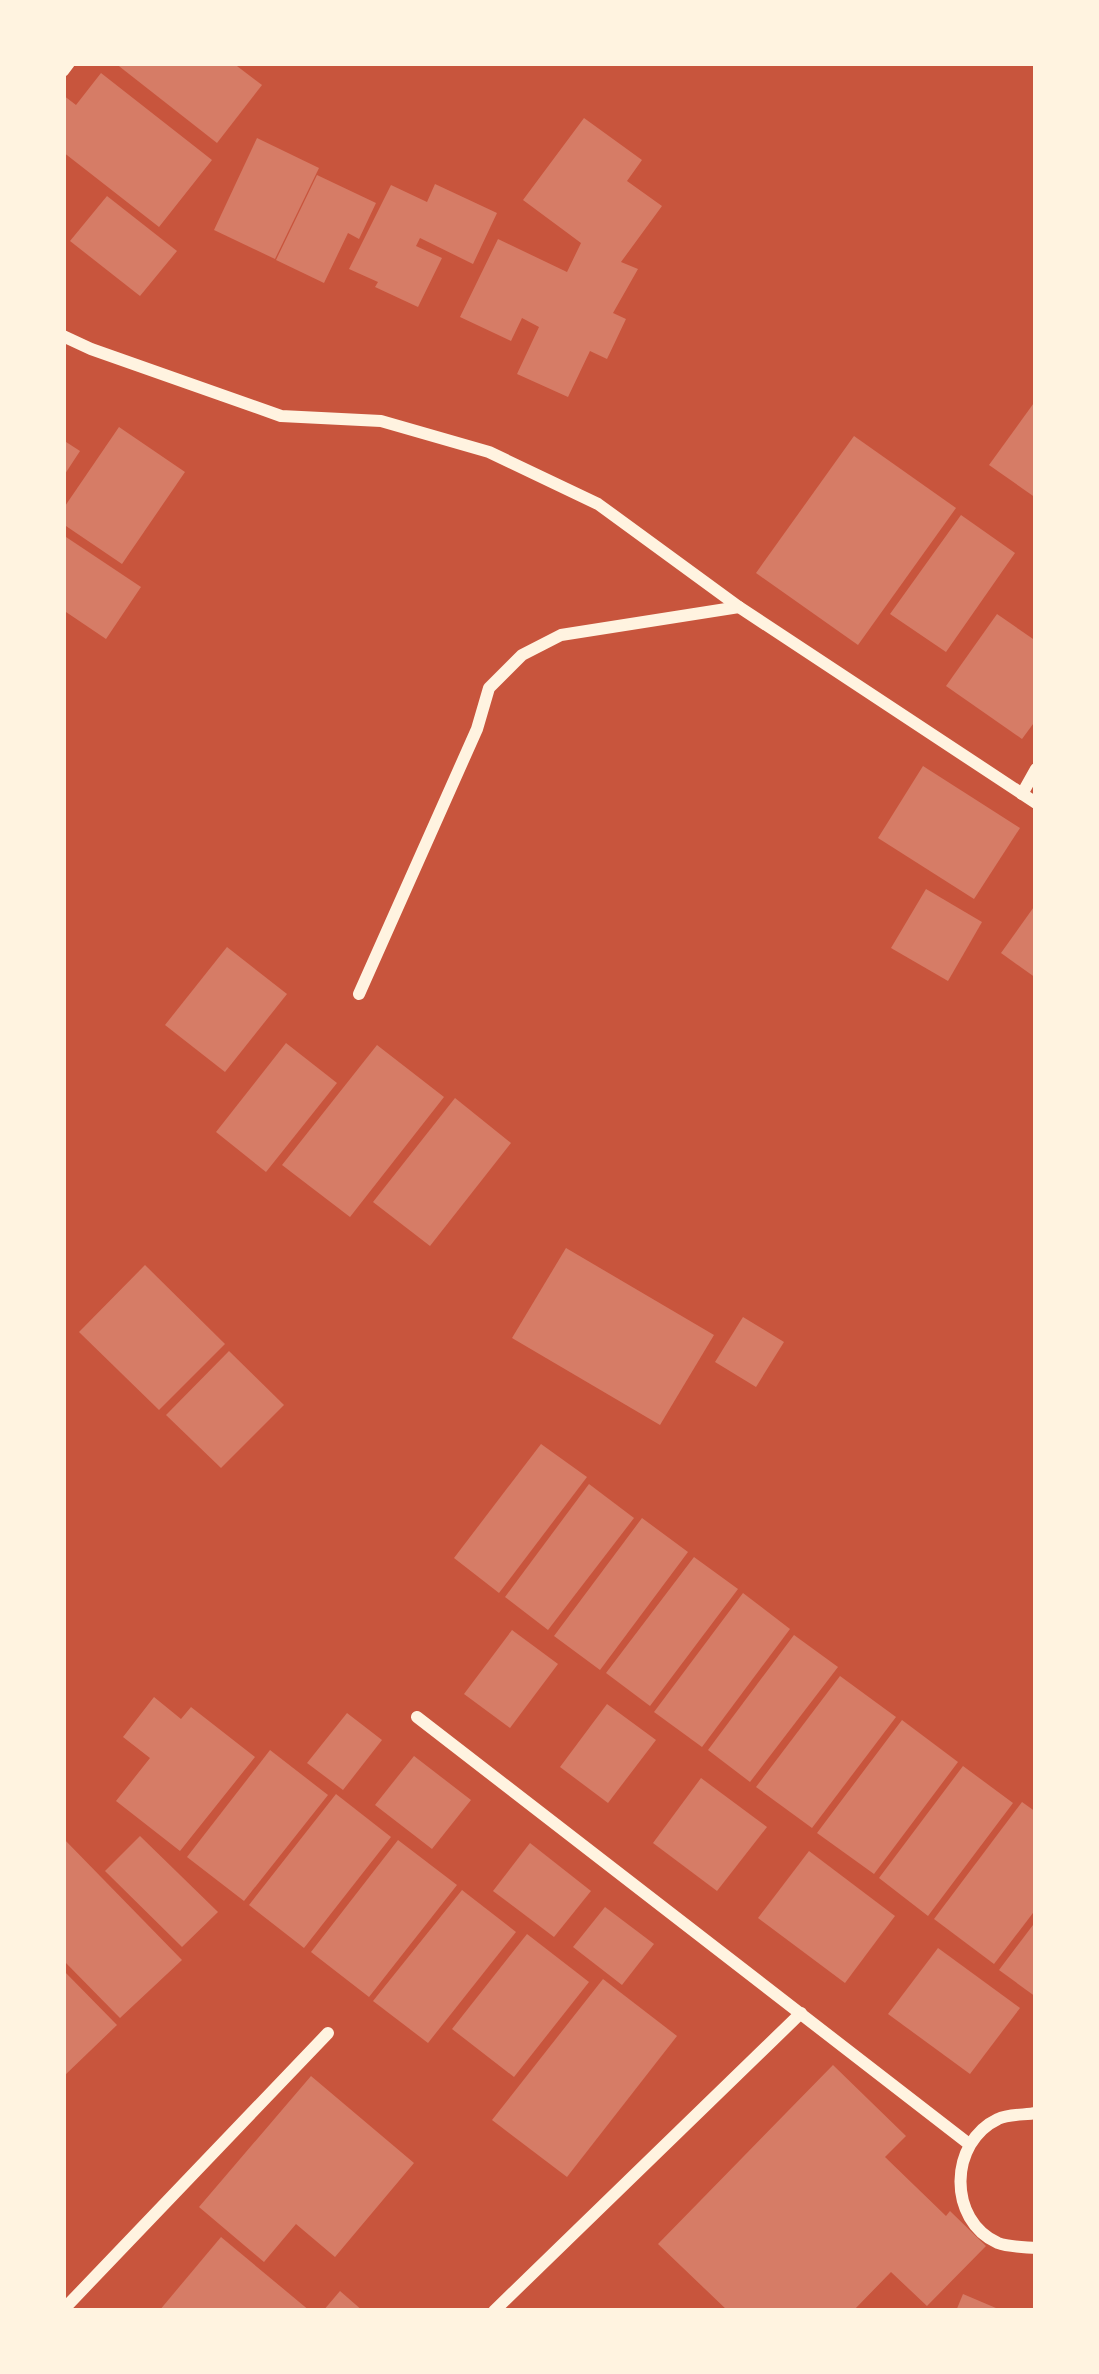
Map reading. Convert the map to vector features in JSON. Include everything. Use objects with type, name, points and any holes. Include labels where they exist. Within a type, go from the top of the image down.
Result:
[{"type":"street","points":[[63,71],[69,63]]},
{"type":"street","points":[[63,336],[281,416],[381,421],[488,452],[598,504],[739,608],[1036,803]]},
{"type":"street","points":[[358,994],[477,729],[489,688],[522,656],[561,635],[739,608]]},
{"type":"street","points":[[1022,794],[1036,769]]},
{"type":"street","points":[[417,1718],[969,2144]]},
{"type":"street","points":[[494,2311],[801,2013]]},
{"type":"street","points":[[63,2309],[328,2033]]},
{"type":"street","points":[[1036,2114],[998,2119],[969,2144],[958,2181],[968,2217],[998,2242],[1036,2248]]},
{"type":"building","points":[[115,63],[233,63],[262,85],[217,143]]},
{"type":"building","points":[[101,73],[212,160],[159,227],[63,152],[63,95],[76,105]]},
{"type":"building","points":[[584,118],[642,160],[627,181],[662,206],[621,262],[638,269],[613,313],[626,319],[607,359],[590,351],[568,397],[517,374],[539,327],[522,318],[511,341],[460,317],[498,239],[567,272],[581,243],[523,200]]},
{"type":"building","points":[[257,138],[319,168],[275,259],[214,230]]},
{"type":"building","points":[[317,175],[376,203],[359,239],[348,233],[324,283],[276,260]]},
{"type":"building","points":[[435,184],[497,213],[473,264],[420,238],[416,246],[442,258],[418,307],[349,269],[391,185],[427,202]]},
{"type":"building","points":[[107,196],[177,251],[140,296],[70,241]]},
{"type":"building","points":[[1036,400],[1036,498],[989,465]]},
{"type":"building","points":[[119,427],[185,472],[122,564],[63,524],[63,509]]},
{"type":"building","points":[[854,436],[956,508],[858,645],[756,573]]},
{"type":"building","points":[[63,440],[80,451],[63,477]]},
{"type":"building","points":[[961,515],[1015,553],[946,652],[890,614]]},
{"type":"building","points":[[63,535],[141,587],[106,639],[63,610]]},
{"type":"building","points":[[997,614],[1036,641],[1036,720],[1022,739],[946,686]]},
{"type":"building","points":[[923,766],[1020,828],[974,899],[878,838]]},
{"type":"building","points":[[926,889],[982,922],[948,981],[891,948]]},
{"type":"building","points":[[1036,904],[1036,978],[1001,953]]},
{"type":"building","points":[[227,947],[287,994],[225,1072],[165,1025]]},
{"type":"building","points":[[286,1043],[337,1083],[266,1172],[216,1132]]},
{"type":"building","points":[[377,1045],[444,1097],[350,1217],[282,1165]]},
{"type":"building","points":[[455,1098],[511,1143],[430,1246],[373,1202]]},
{"type":"building","points":[[566,1248],[714,1335],[660,1425],[512,1338]]},
{"type":"building","points":[[145,1265],[225,1344],[159,1410],[79,1332]]},
{"type":"building","points":[[743,1317],[784,1342],[756,1387],[715,1362]]},
{"type":"building","points":[[229,1351],[284,1405],[221,1468],[166,1415]]},
{"type":"building","points":[[541,1444],[587,1477],[499,1593],[454,1558]]},
{"type":"building","points":[[589,1484],[634,1518],[548,1630],[505,1597]]},
{"type":"building","points":[[642,1518],[688,1552],[600,1670],[554,1636]]},
{"type":"building","points":[[694,1557],[738,1589],[650,1706],[606,1673]]},
{"type":"building","points":[[743,1593],[790,1629],[702,1747],[654,1712]]},
{"type":"building","points":[[512,1630],[558,1664],[510,1728],[464,1694]]},
{"type":"building","points":[[794,1635],[838,1667],[750,1782],[708,1750]]},
{"type":"building","points":[[840,1676],[896,1717],[812,1828],[756,1787]]},
{"type":"building","points":[[154,1697],[181,1719],[191,1707],[255,1757],[180,1851],[116,1801],[150,1758],[123,1737]]},
{"type":"building","points":[[607,1704],[656,1740],[608,1803],[560,1767]]},
{"type":"building","points":[[347,1713],[382,1740],[343,1790],[307,1763]]},
{"type":"building","points":[[902,1720],[958,1762],[874,1874],[817,1833]]},
{"type":"building","points":[[270,1750],[328,1795],[244,1901],[187,1857]]},
{"type":"building","points":[[414,1756],[471,1800],[432,1849],[375,1805]]},
{"type":"building","points":[[963,1766],[1013,1803],[928,1916],[879,1878]]},
{"type":"building","points":[[701,1778],[767,1827],[717,1891],[653,1843]]},
{"type":"building","points":[[336,1794],[391,1837],[304,1948],[249,1905]]},
{"type":"building","points":[[1022,1802],[1036,1812],[1036,1909],[994,1964],[934,1919]]},
{"type":"building","points":[[140,1836],[218,1912],[182,1947],[105,1871]]},
{"type":"building","points":[[63,1838],[182,1960],[120,2018],[63,1960]]},
{"type":"building","points":[[398,1840],[457,1885],[369,1997],[311,1952]]},
{"type":"building","points":[[530,1843],[591,1891],[554,1937],[493,1891]]},
{"type":"building","points":[[809,1851],[895,1916],[845,1983],[758,1918]]},
{"type":"building","points":[[462,1890],[516,1932],[428,2043],[373,2001]]},
{"type":"building","points":[[605,1907],[654,1944],[622,1985],[573,1947]]},
{"type":"building","points":[[1036,1921],[1036,1997],[999,1970]]},
{"type":"building","points":[[527,1934],[589,1982],[514,2077],[452,2029]]},
{"type":"building","points":[[938,1948],[1020,2008],[970,2074],[888,2014]]},
{"type":"building","points":[[63,1970],[117,2025],[63,2077]]},
{"type":"building","points":[[603,1979],[677,2036],[567,2177],[492,2120]]},
{"type":"building","points":[[833,2065],[906,2136],[885,2157],[946,2216],[950,2211],[986,2246],[927,2306],[891,2272],[853,2311],[728,2311],[658,2244]]},
{"type":"building","points":[[311,2076],[414,2163],[335,2257],[296,2224],[264,2262],[199,2207]]},
{"type":"building","points":[[221,2237],[310,2311],[159,2311]]},
{"type":"building","points":[[340,2291],[363,2311],[323,2311]]},
{"type":"building","points":[[963,2294],[1003,2311],[956,2311]]}]
